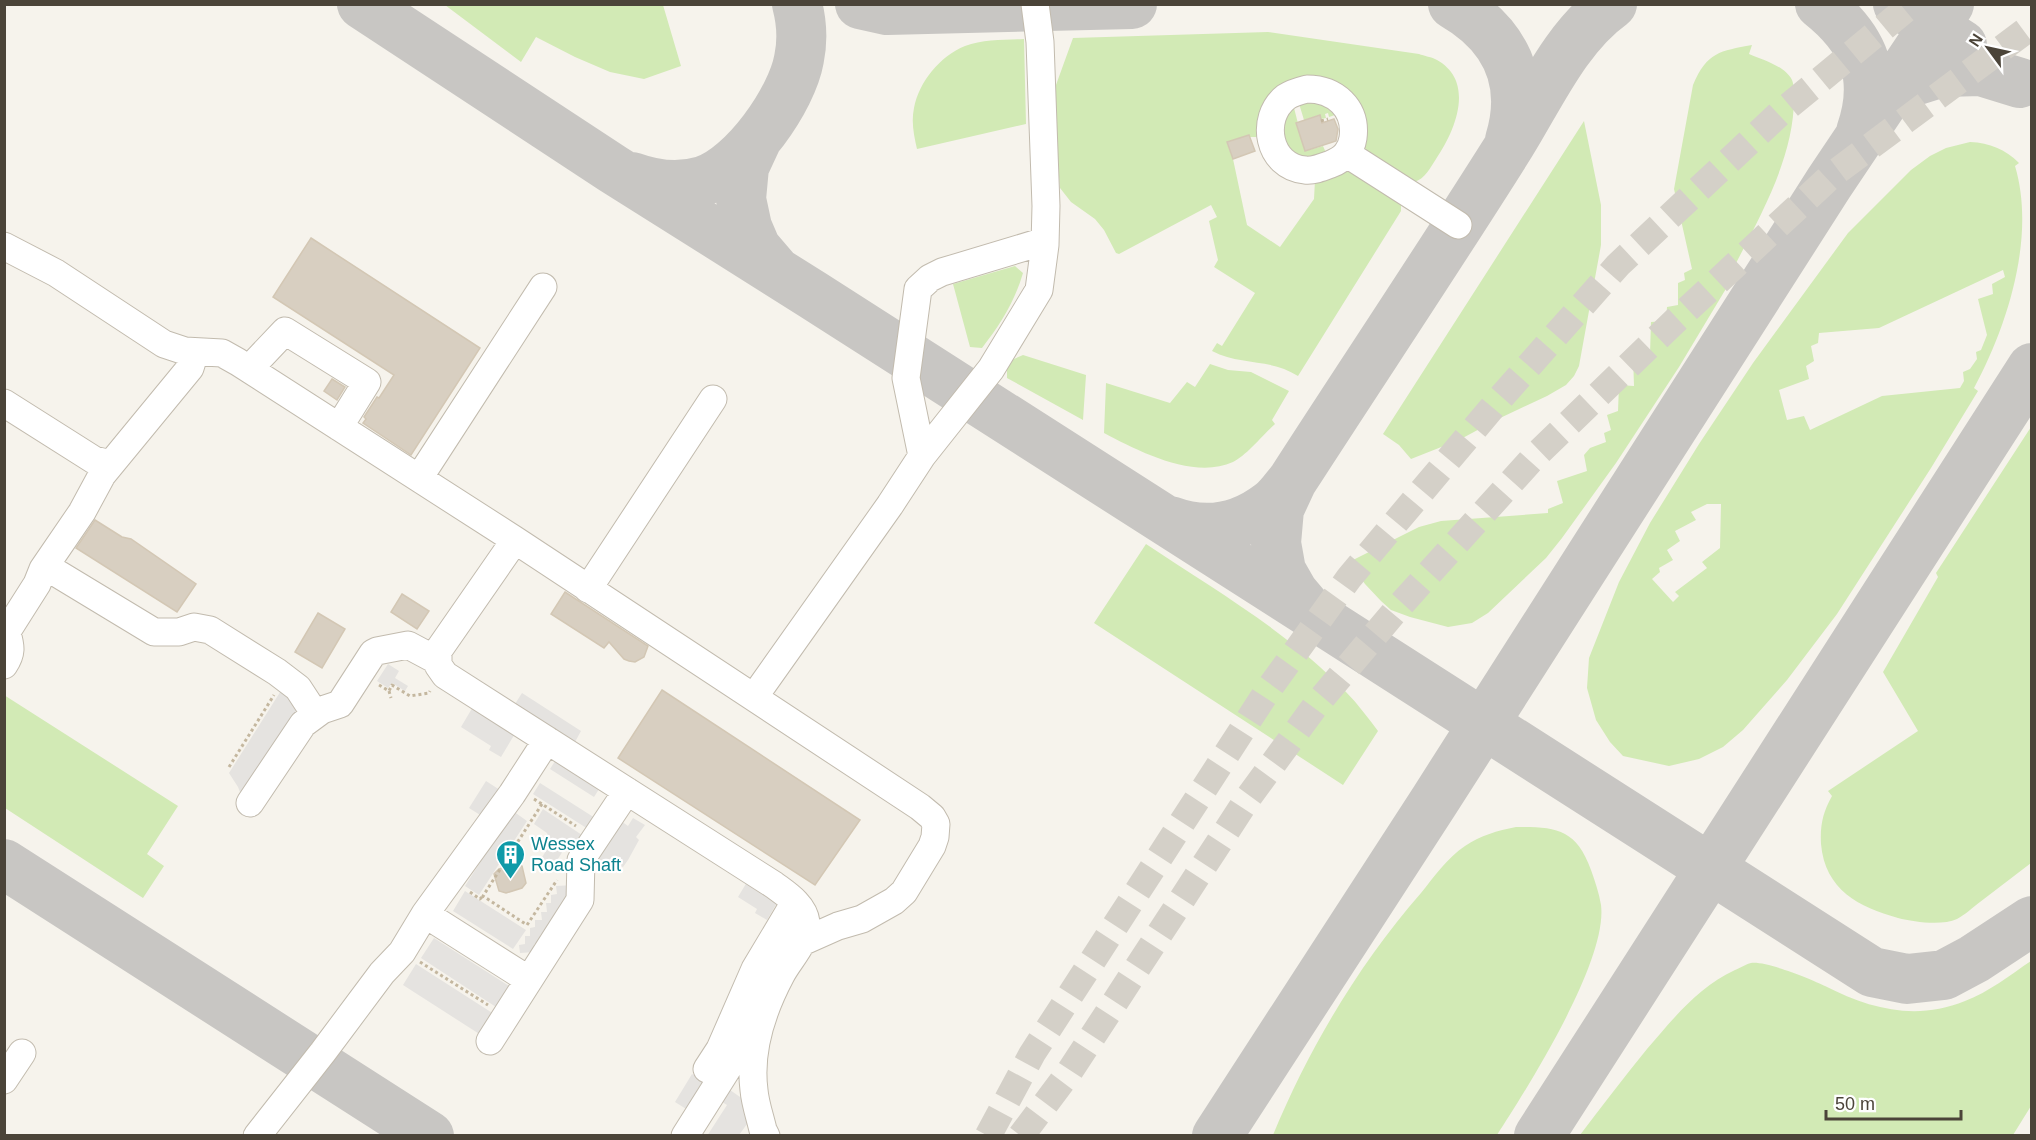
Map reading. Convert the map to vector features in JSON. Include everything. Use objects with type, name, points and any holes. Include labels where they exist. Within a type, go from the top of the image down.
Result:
[{"type":"lane","points":[[754,697],[922,456],[991,369],[1039,291],[1045,241],[1046,206],[1040,42],[1035,4]]},
{"type":"lane","points":[[1347,154],[1458,225]]},
{"type":"lane","points":[[922,456],[906,378],[918,290],[930,278],[942,272],[1045,241]]},
{"type":"lane","points":[[4,246],[56,273],[164,344],[185,351],[222,353],[249,369],[515,540],[933,817],[936,824],[932,846],[904,892],[894,901],[862,919],[838,926],[802,942]]},
{"type":"lane","points":[[418,478],[543,287]]},
{"type":"lane","points":[[249,369],[285,332],[367,382],[339,427]]},
{"type":"lane","points":[[4,665],[10,656],[12,647],[6,635],[37,584],[45,566],[82,512],[102,475],[190,368],[195,352]]},
{"type":"lane","points":[[588,589],[713,399]]},
{"type":"lane","points":[[4,403],[94,460],[111,464]]},
{"type":"lane","points":[[515,540],[438,651],[438,666],[445,675],[774,885],[798,906],[806,923],[802,942],[781,975],[764,1014],[754,1056],[754,1089],[766,1136]]},
{"type":"lane","points":[[45,566],[154,632],[179,632],[194,627],[210,630],[277,672],[298,688],[315,714]]},
{"type":"lane","points":[[250,803],[303,724],[315,714],[340,704],[373,653],[408,645],[438,661]]},
{"type":"lane","points":[[257,1136],[382,973],[402,952],[425,914],[517,788],[539,735]]},
{"type":"lane","points":[[406,936],[508,777],[539,735]]},
{"type":"lane","points":[[490,1041],[580,900],[581,860],[627,791]]},
{"type":"lane","points":[[681,1126],[743,1044],[769,977],[797,932],[801,921],[798,906]]},
{"type":"lane","points":[[425,914],[529,980]]},
{"type":"lane","points":[[4,1080],[22,1053]]},
{"type":"path","points":[[389,691],[391,698]]},
{"type":"path","points":[[517,788],[579,828]]},
{"type":"path","points":[[542,804],[483,896],[528,925],[557,880]]},
{"type":"green space","points":[[445,5],[663,5],[681,66],[644,79],[610,72],[536,37],[521,62]]},
{"type":"green space","points":[[1268,32],[1430,57],[1449,69],[1456,81],[1459,94],[1455,121],[1450,135],[1427,173],[1414,182],[1374,164],[1313,85],[1256,137],[1249,135],[1227,143],[1233,159],[1247,225],[1280,247],[1314,199],[1315,180],[1350,168],[1401,197],[1401,211],[1298,376],[1277,367],[1234,359],[1212,351],[1217,343],[1222,346],[1255,293],[1214,267],[1218,260],[1209,221],[1217,217],[1211,205],[1119,254],[1116,253],[1104,230],[1095,219],[1071,202],[1060,188],[1052,96],[1073,38]]},
{"type":"green space","points":[[1024,39],[1026,124],[917,149],[913,124],[914,108],[926,80],[939,63],[956,50],[979,42]]},
{"type":"green space","points":[[1752,45],[1749,54],[1779,67],[1792,80],[1794,98],[1788,145],[1772,190],[1730,275],[1733,277],[1679,367],[1616,463],[1562,538],[1546,558],[1488,613],[1472,623],[1448,627],[1391,610],[1365,584],[1349,562],[1419,527],[1441,521],[1548,513],[1548,509],[1563,503],[1557,481],[1587,471],[1584,455],[1590,448],[1606,442],[1604,433],[1611,430],[1607,415],[1618,411],[1619,385],[1634,386],[1633,355],[1650,354],[1651,322],[1666,321],[1667,307],[1678,305],[1678,283],[1685,280],[1684,273],[1692,269],[1674,189],[1693,85],[1709,59],[1731,49]]},
{"type":"green space","points":[[1297,97],[1344,112],[1329,117],[1328,113],[1325,114],[1326,118],[1321,119],[1319,115],[1304,120]]},
{"type":"green space","points":[[1292,100],[1305,151],[1323,146],[1327,155],[1293,162],[1276,122]]},
{"type":"green space","points":[[1584,121],[1601,205],[1601,245],[1579,366],[1574,376],[1566,385],[1547,396],[1459,440],[1411,459],[1399,445],[1383,434]]},
{"type":"green space","points":[[1970,142],[1984,144],[2003,150],[2019,163],[2015,166],[2021,193],[2022,221],[2015,280],[1998,337],[1974,388],[1978,391],[1837,614],[1787,680],[1743,730],[1723,747],[1699,759],[1669,766],[1623,756],[1610,742],[1596,720],[1587,688],[1589,658],[1619,582],[1650,523],[1753,363],[1848,233],[1911,170],[1946,148]],"holes":[[[2003,270],[2005,277],[1992,284],[1993,294],[1978,299],[1987,335],[1981,350],[1976,352],[1977,359],[1970,369],[1963,372],[1964,381],[1960,388],[1882,396],[1810,430],[1804,416],[1787,420],[1779,390],[1809,379],[1806,366],[1814,361],[1811,346],[1818,343],[1819,333],[1879,328]],[[1707,504],[1721,504],[1720,548],[1702,562],[1707,568],[1675,592],[1679,596],[1673,602],[1652,579],[1660,572],[1659,568],[1673,560],[1667,550],[1680,541],[1675,531],[1696,520],[1691,512]]]},
{"type":"green space","points":[[1015,266],[1023,273],[1006,312],[982,348],[970,347],[953,284]]},
{"type":"green space","points":[[1023,355],[1086,375],[1083,420],[1007,378],[1007,362]]},
{"type":"green space","points":[[1210,364],[1228,370],[1251,372],[1289,391],[1272,420],[1275,424],[1238,459],[1218,467],[1201,468],[1184,465],[1149,455],[1104,433],[1106,383],[1170,403],[1187,382],[1195,387]]},
{"type":"green space","points":[[2031,427],[2031,863],[1957,919],[1936,923],[1920,922],[1884,914],[1846,894],[1829,873],[1821,844],[1823,819],[1832,796],[1828,791],[1918,731],[1883,672],[1938,577],[1936,573]]},
{"type":"green space","points":[[1146,544],[1276,631],[1324,671],[1359,706],[1378,731],[1343,785],[1094,623]]},
{"type":"green space","points":[[4,695],[178,806],[147,854],[164,866],[143,898],[5,808]]},
{"type":"green space","points":[[1516,827],[1553,830],[1571,838],[1578,846],[1591,870],[1599,896],[1600,929],[1592,958],[1563,1023],[1497,1135],[1273,1135],[1303,1070],[1337,1008],[1398,920],[1458,851],[1483,836]]},
{"type":"green space","points":[[2031,961],[2031,1106],[2013,1135],[1580,1135],[1647,1049],[1687,1005],[1709,985],[1747,964],[1758,963],[1778,968],[1876,1006],[1911,1011],[1947,1007],[1965,1001],[1991,988]]},
{"type":"shaded area","points":[[388,664],[399,671],[395,678],[408,686],[405,691],[392,683],[388,688],[377,681]]},
{"type":"shaded area","points":[[289,678],[310,691],[242,797],[229,773]]},
{"type":"shaded area","points":[[522,693],[581,731],[575,742],[515,704]]},
{"type":"shaded area","points":[[474,705],[516,732],[501,757],[489,750],[491,746],[461,727]]},
{"type":"shaded area","points":[[557,758],[601,786],[594,797],[550,769]]},
{"type":"shaded area","points":[[486,781],[503,792],[485,818],[469,808]]},
{"type":"shaded area","points":[[540,783],[595,818],[588,829],[533,794]]},
{"type":"shaded area","points":[[543,809],[582,835],[573,849],[566,846],[551,870],[539,862],[549,842],[547,833],[534,824]]},
{"type":"shaded area","points":[[513,811],[527,821],[479,895],[465,886]]},
{"type":"shaded area","points":[[617,818],[628,826],[633,818],[645,825],[636,837],[639,840],[628,860],[623,867],[618,865],[613,873],[591,859]]},
{"type":"shaded area","points":[[750,877],[781,896],[767,920],[755,913],[757,909],[738,897]]},
{"type":"shaded area","points":[[574,885],[557,919],[551,920],[551,927],[546,928],[547,934],[540,935],[541,943],[534,944],[535,952],[520,953],[519,945],[525,944],[525,936],[530,936],[530,928],[535,927],[535,920],[542,920],[541,912],[547,912],[546,903],[551,903],[551,895],[557,894],[556,886]]},
{"type":"shaded area","points":[[465,891],[526,930],[513,949],[453,911]]},
{"type":"shaded area","points":[[434,938],[509,986],[496,1007],[421,958]]},
{"type":"shaded area","points":[[416,964],[497,1016],[484,1037],[403,985]]},
{"type":"shaded area","points":[[692,1074],[708,1085],[691,1112],[675,1102]]},
{"type":"shaded area","points":[[730,1090],[753,1106],[745,1117],[750,1120],[739,1135],[707,1136],[727,1105],[722,1102]]},
{"type":"building","points":[[1320,115],[1322,123],[1334,119],[1338,129],[1336,141],[1305,151],[1296,123]]},
{"type":"building","points":[[1249,135],[1255,151],[1233,159],[1227,142]]},
{"type":"building","points":[[311,238],[480,348],[411,455],[363,423],[366,419],[364,417],[394,375],[273,297]]},
{"type":"building","points":[[332,379],[345,387],[337,400],[324,391]]},
{"type":"building","points":[[95,520],[122,537],[131,539],[196,584],[177,612],[76,548]]},
{"type":"building","points":[[565,592],[648,646],[644,657],[635,662],[624,659],[609,642],[604,648],[551,614]]},
{"type":"building","points":[[402,594],[429,611],[417,629],[391,612]]},
{"type":"building","points":[[318,613],[345,629],[322,668],[295,652]]},
{"type":"building","points":[[662,690],[860,820],[815,885],[618,758]]},
{"type":"building","name":"Wessex Road Shaft","points":[[516,864],[522,866],[526,883],[522,888],[506,893],[499,891],[494,874],[499,869]]},
{"type":"taxiway","points":[[362,4],[613,169],[1872,972],[1907,979],[1944,975],[1974,959],[2032,921]]},
{"type":"taxiway","points":[[632,177],[667,185],[703,181],[719,174],[750,147],[776,112],[795,75],[801,38],[797,4]]},
{"type":"taxiway","points":[[860,4],[887,10],[1132,4]]},
{"type":"taxiway","points":[[1453,4],[1486,30],[1499,45],[1508,61],[1514,79],[1516,98],[1515,118],[1510,140]]},
{"type":"taxiway","points":[[1309,611],[1293,592],[1281,571],[1276,543],[1279,509],[1292,481],[1480,193],[1553,72],[1580,35],[1612,4]]},
{"type":"taxiway","points":[[1820,4],[1848,31],[1864,60],[1869,94],[1861,132]]},
{"type":"taxiway","points":[[1898,4],[1962,45]]},
{"type":"taxiway","points":[[1217,1136],[1435,800],[1829,183],[1949,4]]},
{"type":"taxiway","points":[[1885,100],[1908,83],[1943,72],[1981,71],[2020,83]]},
{"type":"taxiway","points":[[757,139],[744,167],[741,199],[747,227],[756,248],[774,269]]},
{"type":"taxiway","points":[[1539,1136],[2032,368]]},
{"type":"taxiway","points":[[1170,521],[1209,528],[1234,524],[1259,513],[1270,505],[1292,481]]},
{"type":"taxiway","points":[[4,864],[429,1136]]},
{"type":"tunnel","points":[[988,1136],[1032,1054],[1268,690],[1349,578],[1496,403],[1618,265],[1779,114],[1912,4]]},
{"type":"tunnel","points":[[1021,1136],[1070,1071],[1248,798],[1316,705],[1396,610],[1534,457],[1674,322],[1832,175],[2032,26]]},
{"type":"place","name":"Wessex Road Shaft","points":[[510,880]]}]
